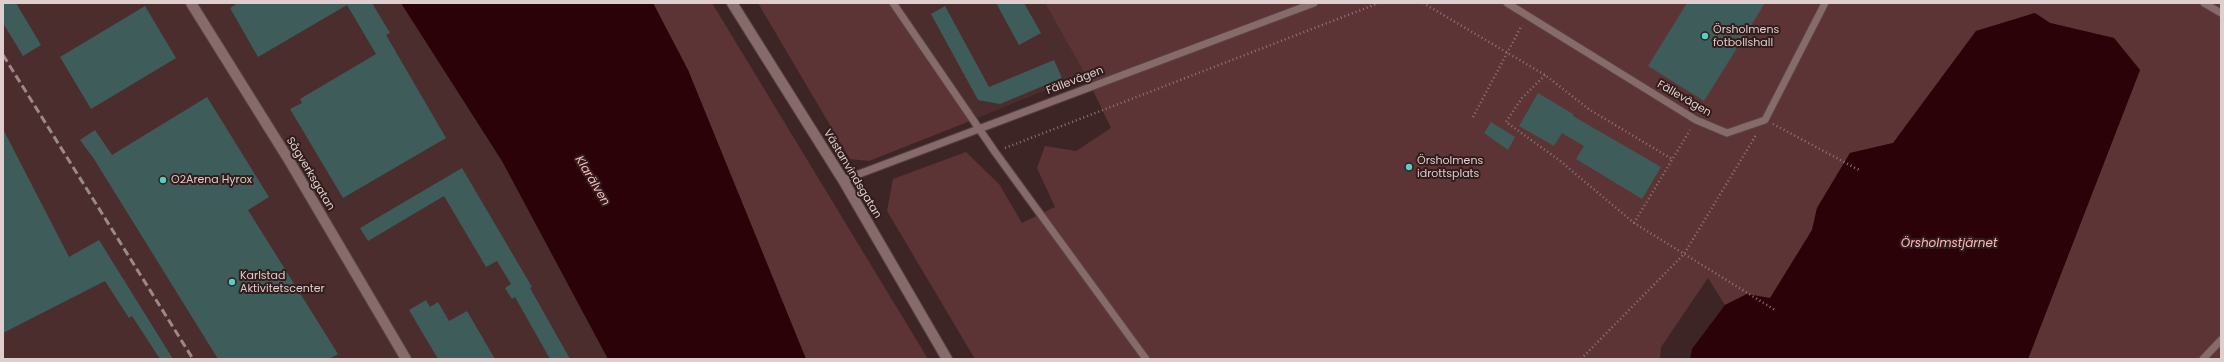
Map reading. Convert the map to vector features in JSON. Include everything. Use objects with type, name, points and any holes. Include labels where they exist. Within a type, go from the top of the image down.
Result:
[{"type":"street","name":"Sågverksgatan","points":[[191,3],[286,157],[406,359]]},
{"type":"street","name":"Västanvindsgatan","points":[[732,3],[843,180],[947,359]]},
{"type":"lane","points":[[893,3],[995,152],[1146,359]]},
{"type":"lane","name":"Fällevägen","points":[[843,180],[1314,3]]},
{"type":"lane","name":"Fällevägen","points":[[1507,3],[1696,120],[1727,133],[1765,120]]},
{"type":"lane","points":[[1765,120],[1825,3]]},
{"type":"lane","points":[[2204,3],[2221,13]]},
{"type":"lane","points":[[2203,359],[2221,340]]},
{"type":"path","points":[[995,152],[1379,3]]},
{"type":"path","points":[[1423,3],[1545,75],[1590,110],[1672,159]]},
{"type":"path","points":[[1473,117],[1527,16]]},
{"type":"path","points":[[1545,75],[1522,98],[1506,122],[1559,160],[1634,223],[1775,310]]},
{"type":"path","points":[[1634,223],[1696,120]]},
{"type":"path","points":[[1581,359],[1684,254],[1765,120],[1861,171]]},
{"type":"shaded area","points":[[3,3],[401,3],[502,161],[608,359],[3,359]]},
{"type":"shaded area","points":[[653,3],[712,3],[928,359],[806,359],[688,70]]},
{"type":"shaded area","points":[[758,3],[898,3],[975,119],[869,161],[850,159]]},
{"type":"shaded area","points":[[898,3],[1045,3],[1085,74],[975,119]]},
{"type":"shaded area","points":[[1045,3],[2221,3],[2221,359],[2028,359],[2140,70],[2114,38],[2050,23],[2035,13],[1976,31],[1893,143],[1850,153],[1817,208],[1812,230],[1770,299],[1747,294],[1725,305],[1708,278],[1661,347],[1660,359],[975,359],[887,211],[893,179],[966,152],[999,184],[1022,223],[1055,207],[1037,168],[1045,146],[1076,151],[1111,128],[1085,74]]},
{"type":"water","name":"Klarälven","points":[[401,3],[653,3],[688,70],[806,359],[608,359],[502,161]]},
{"type":"water","name":"Örsholmstjärnet","points":[[2035,13],[2050,23],[2114,38],[2140,70],[2028,359],[1690,359],[1692,349],[1725,305],[1747,294],[1770,298],[1812,230],[1817,208],[1850,153],[1893,143],[1976,31]]},
{"type":"building","points":[[3,3],[16,3],[41,45],[23,56],[3,23]]},
{"type":"building","points":[[238,3],[372,3],[390,33],[386,35],[446,138],[343,198],[290,109],[302,103],[300,99],[376,54],[347,5],[258,57],[230,8]]},
{"type":"building","points":[[996,3],[1024,3],[1041,33],[1019,45]]},
{"type":"building","name":"Örsholmens fotbollshall","points":[[1687,3],[1765,3],[1704,101],[1648,66]]},
{"type":"building","points":[[145,6],[176,58],[91,109],[60,57]]},
{"type":"building","points":[[945,6],[989,87],[1054,60],[1062,78],[1000,104],[978,100],[931,14]]},
{"type":"building","points":[[1538,93],[1573,114],[1573,116],[1661,167],[1642,199],[1576,159],[1584,146],[1562,133],[1554,146],[1519,126]]},
{"type":"building","name":"Karlstad Aktivitetscenter","points":[[207,97],[269,197],[248,210],[338,354],[329,359],[218,359],[94,159],[80,140],[95,130],[112,155]]},
{"type":"building","points":[[1491,122],[1515,137],[1508,150],[1484,133]]},
{"type":"building","points":[[3,129],[69,257],[99,240],[173,359],[160,359],[132,316],[129,318],[105,281],[3,333]]},
{"type":"building","points":[[462,168],[532,287],[530,288],[570,359],[550,359],[515,297],[512,299],[505,288],[511,284],[497,261],[486,267],[444,196],[368,241],[360,228]]},
{"type":"building","points":[[426,300],[430,307],[438,302],[449,321],[467,311],[495,359],[438,359],[409,310]]},
{"type":"railway","points":[[3,55],[193,359]]},
{"type":"place","name":"Örsholmens fotbollshall","points":[[1705,36]]},
{"type":"place","name":"Örsholmens idrottsplats","points":[[1409,167]]},
{"type":"place","name":"O2Arena Hyrox","points":[[163,180]]},
{"type":"place","name":"Karlstad Aktivitetscenter","points":[[232,282]]}]
